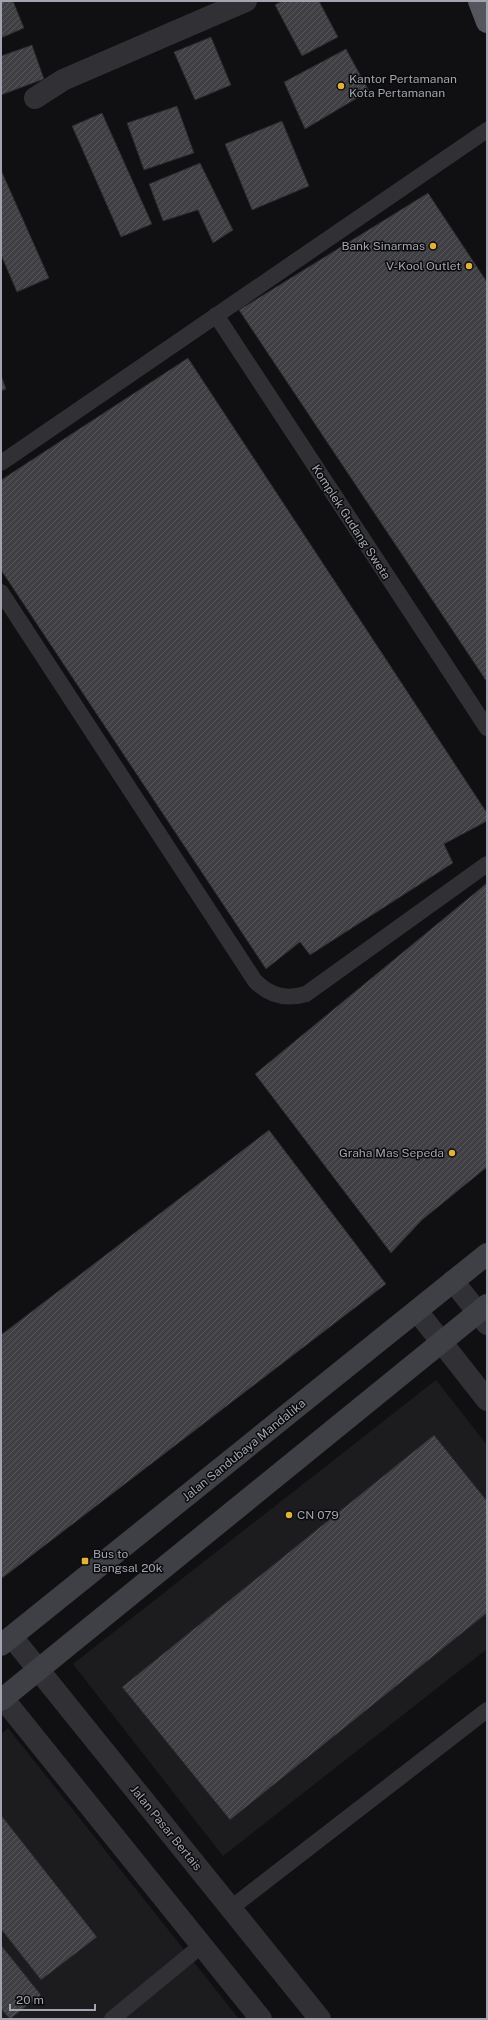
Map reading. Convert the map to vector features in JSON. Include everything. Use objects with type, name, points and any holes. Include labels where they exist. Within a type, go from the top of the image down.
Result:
[{"type":"highway","points":[[479,1],[487,22]]},
{"type":"main road","name":"Jalan Sandubaya Mandalika","points":[[6,1641],[487,1254]]},
{"type":"main road","points":[[2,1698],[39,1670],[442,1342],[484,1314]]},
{"type":"street","points":[[35,98],[63,80],[246,1]]},
{"type":"street","points":[[453,1281],[484,1314]]},
{"type":"street","points":[[417,1310],[487,1400]]},
{"type":"street","name":"Jalan Pasar Bertais","points":[[6,1641],[39,1670],[320,2019]]},
{"type":"street","points":[[2,1698],[261,2019]]},
{"type":"lane","points":[[1,463],[487,130]]},
{"type":"lane","name":"Komplek Gudang Sweta","points":[[216,316],[487,728]]},
{"type":"lane","points":[[1,592],[255,981],[272,994],[292,997],[312,990],[487,864]]},
{"type":"lane","points":[[231,1908],[487,1710]]},
{"type":"lane","points":[[112,2019],[202,1945]]},
{"type":"shaded area","points":[[436,1380],[487,1445],[487,1649],[223,1856],[73,1664]]},
{"type":"shaded area","points":[[8,1728],[239,2019],[1,2019],[1,1734]]},
{"type":"building","points":[[1,1],[13,1],[24,28],[1,38]]},
{"type":"building","points":[[282,1],[319,1],[338,37],[302,56],[275,5]]},
{"type":"building","points":[[211,37],[231,85],[195,100],[174,52]]},
{"type":"building","points":[[32,45],[44,79],[1,95],[1,56]]},
{"type":"building","points":[[346,49],[369,91],[305,129],[284,82]]},
{"type":"building","points":[[177,106],[194,153],[144,170],[127,123]]},
{"type":"building","points":[[102,113],[152,224],[121,237],[72,126]]},
{"type":"building","points":[[282,121],[309,186],[252,210],[225,144]]},
{"type":"building","points":[[200,163],[233,230],[213,243],[198,210],[163,221],[149,184]]},
{"type":"building","points":[[1,170],[49,278],[17,292],[1,255]]},
{"type":"building","points":[[428,193],[487,282],[487,682],[239,310]]},
{"type":"building","points":[[188,358],[487,813],[487,821],[444,844],[453,863],[310,955],[300,942],[266,969],[1,570],[1,480]]},
{"type":"building","points":[[1,375],[6,389],[1,391]]},
{"type":"building","points":[[487,883],[487,1167],[422,1220],[391,1253],[255,1074]]},
{"type":"building","points":[[269,1130],[386,1284],[1,1579],[1,1335]]},
{"type":"building","points":[[434,1435],[487,1501],[487,1613],[230,1820],[122,1687]]},
{"type":"building","points":[[1,1815],[97,1937],[41,1980],[1,1929]]},
{"type":"building","points":[[1,1945],[41,1995],[10,2019],[1,2009]]},
{"type":"place","name":"Kantor Pertamanan Kota Pertamanan","points":[[341,86]]},
{"type":"place","name":"Bank Sinarmas","points":[[433,246]]},
{"type":"place","name":"V-Kool Outlet","points":[[469,266]]},
{"type":"place","name":"Graha Mas Sepeda","points":[[452,1153]]},
{"type":"place","name":"CN 079","points":[[289,1515]]},
{"type":"place","name":"Bus to Bangsal 20k","points":[[85,1561]]}]
